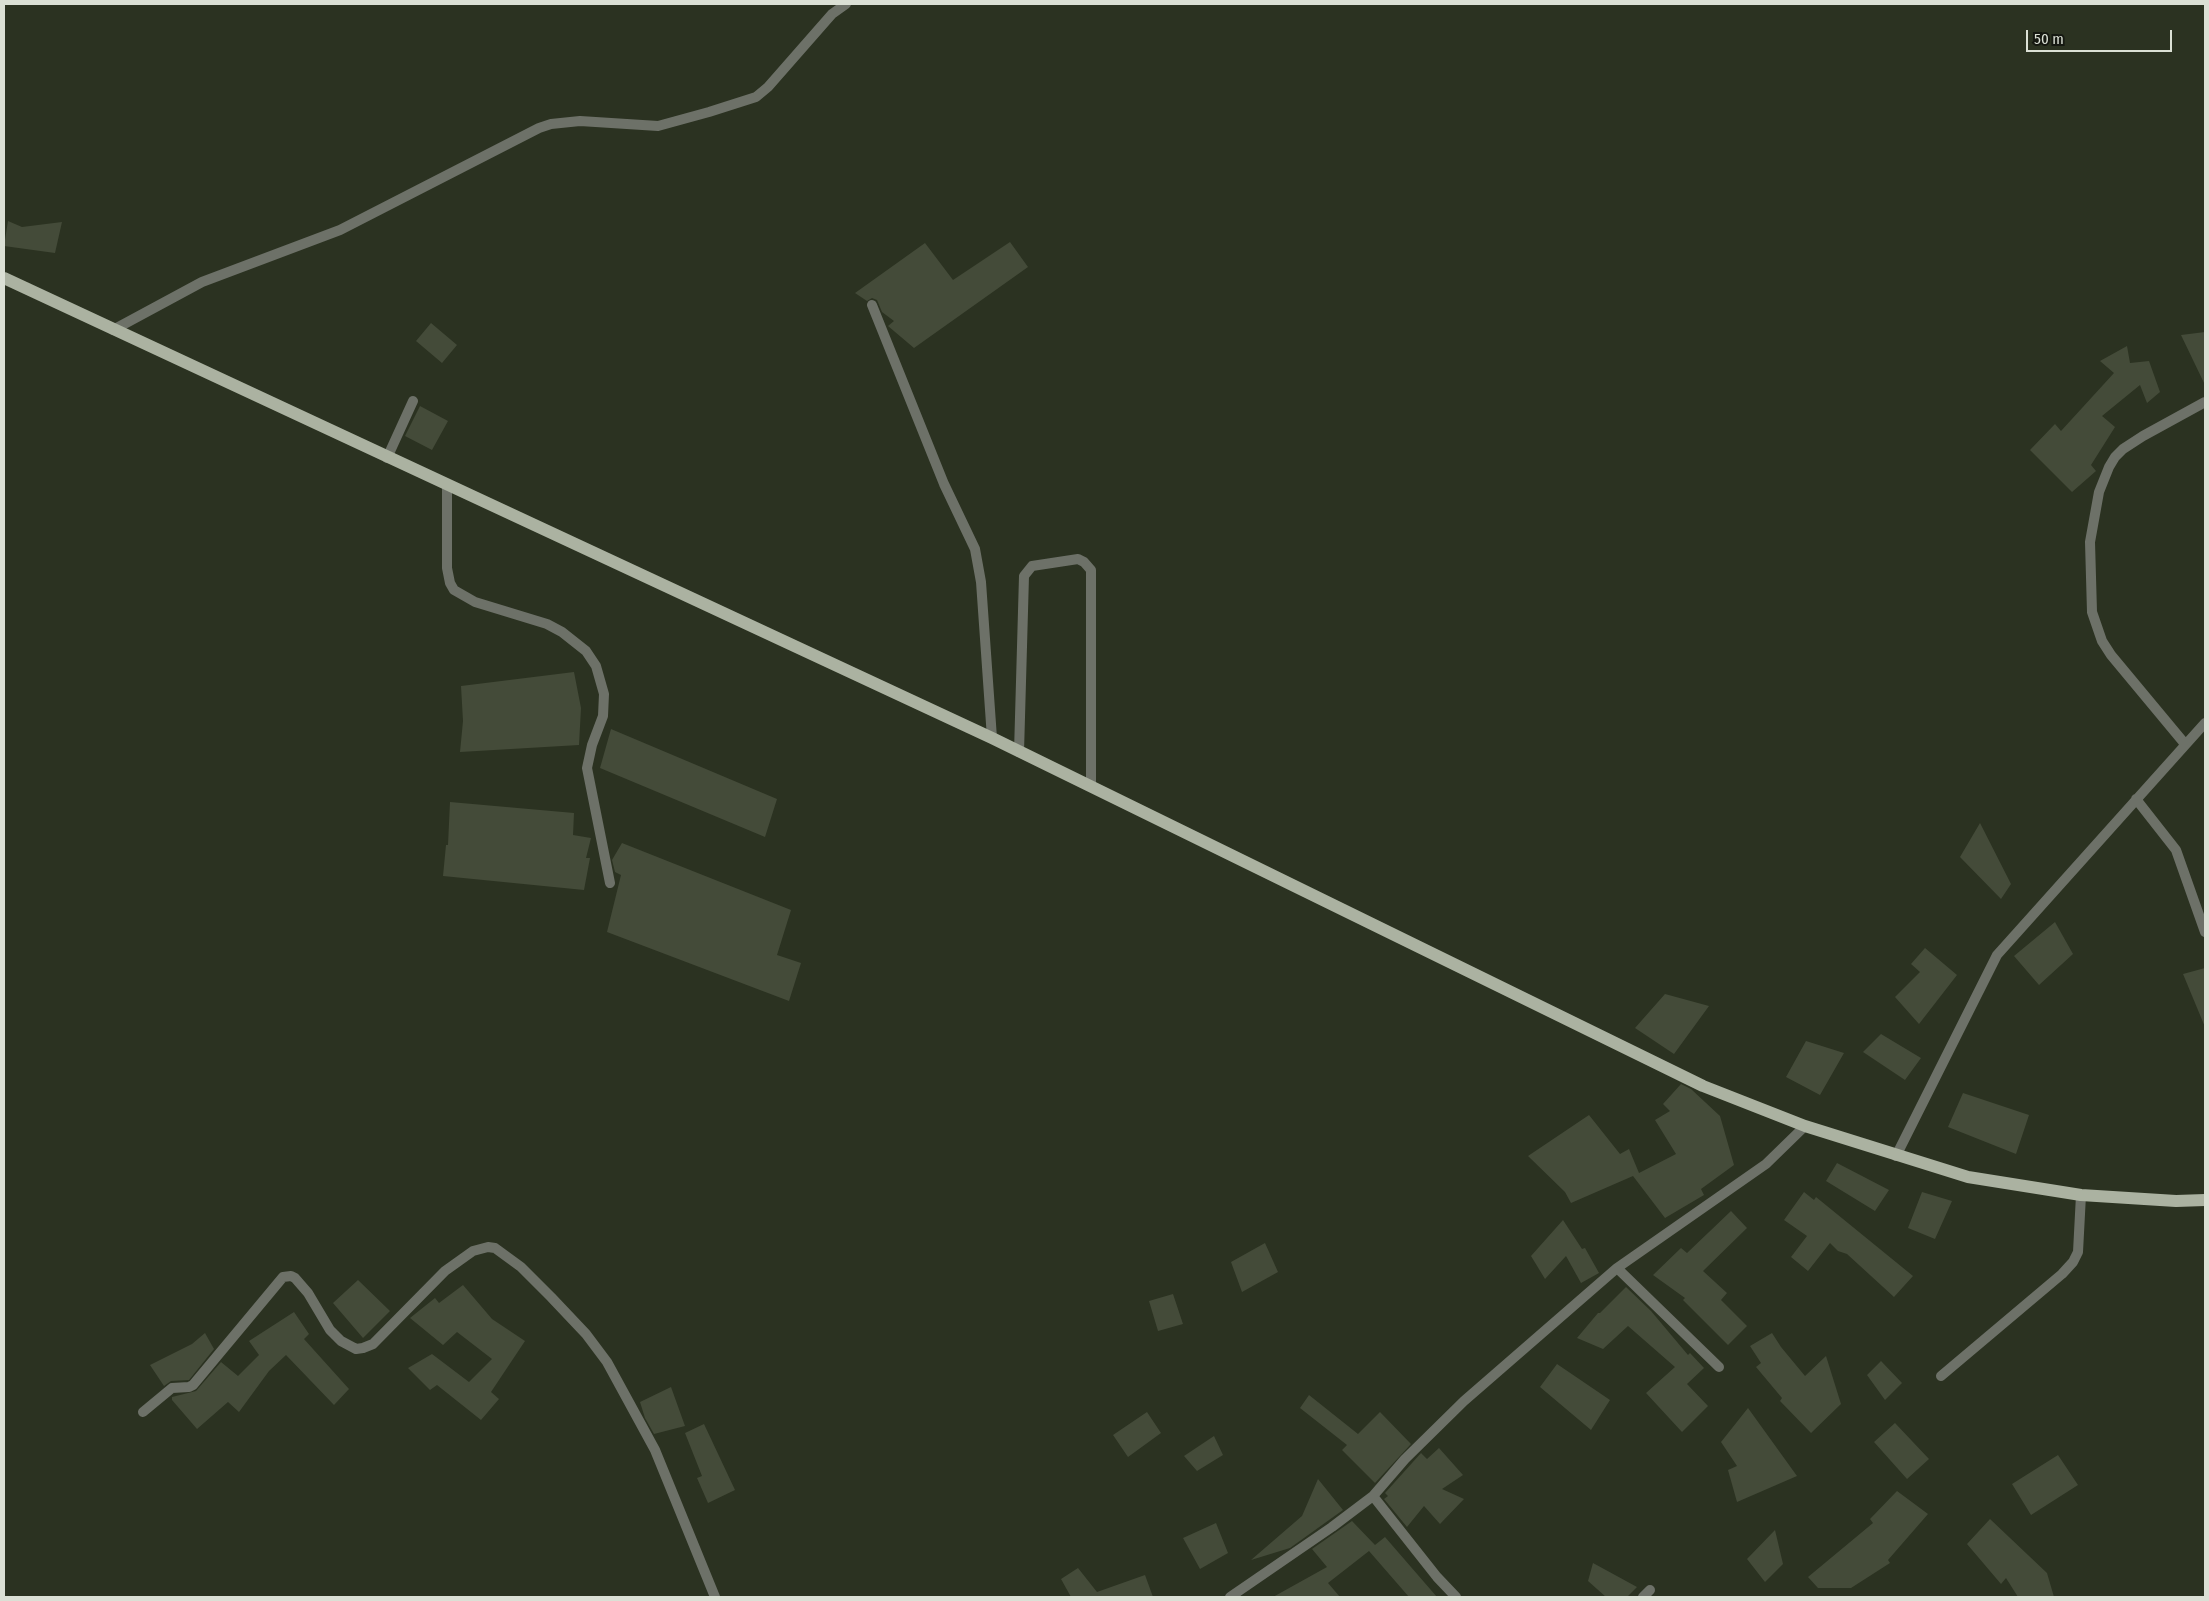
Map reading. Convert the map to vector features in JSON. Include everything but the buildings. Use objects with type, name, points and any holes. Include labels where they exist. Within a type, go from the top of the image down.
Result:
[{"type":"main road","points":[[4,278],[446,486],[992,738],[1703,1086],[1805,1126],[1968,1177],[2081,1196],[2176,1201],[2205,1200]]},
{"type":"street","points":[[113,330],[202,282],[340,230],[539,128],[551,124],[580,121],[658,126],[756,97],[768,88],[825,22],[846,4]]},
{"type":"street","points":[[872,305],[944,484],[975,549],[981,582],[992,738]]},
{"type":"street","points":[[387,458],[413,401]]},
{"type":"street","points":[[2185,744],[2111,655],[2102,641],[2092,612],[2090,542],[2103,478],[2116,457],[2123,449],[2143,436],[2205,402]]},
{"type":"street","points":[[446,486],[447,568],[450,583],[454,590],[475,602],[547,624],[562,632],[586,651],[598,673],[604,694],[603,716],[587,768],[610,883]]},
{"type":"street","points":[[1020,752],[1024,576],[1032,566],[1078,559],[1088,565],[1091,570],[1090,786]]},
{"type":"street","points":[[1896,1156],[1997,955],[2205,723]]},
{"type":"street","points":[[2136,799],[2176,850],[2205,932]]},
{"type":"street","points":[[1230,1597],[1332,1527],[1373,1496],[1406,1458],[1464,1401],[1618,1268],[1759,1169],[1793,1140],[1805,1126]]},
{"type":"street","points":[[1941,1376],[2062,1274],[2073,1262],[2078,1252],[2081,1196]]},
{"type":"street","points":[[143,1412],[172,1388],[189,1388],[193,1385],[283,1278],[291,1276],[295,1278],[308,1293],[330,1330],[341,1341],[356,1349],[373,1344],[445,1271],[473,1251],[488,1247],[495,1248],[521,1267],[551,1296],[586,1334],[607,1362],[655,1450],[715,1597]]},
{"type":"street","points":[[1618,1268],[1719,1368]]},
{"type":"street","points":[[1373,1496],[1437,1577],[1456,1597]]}]
